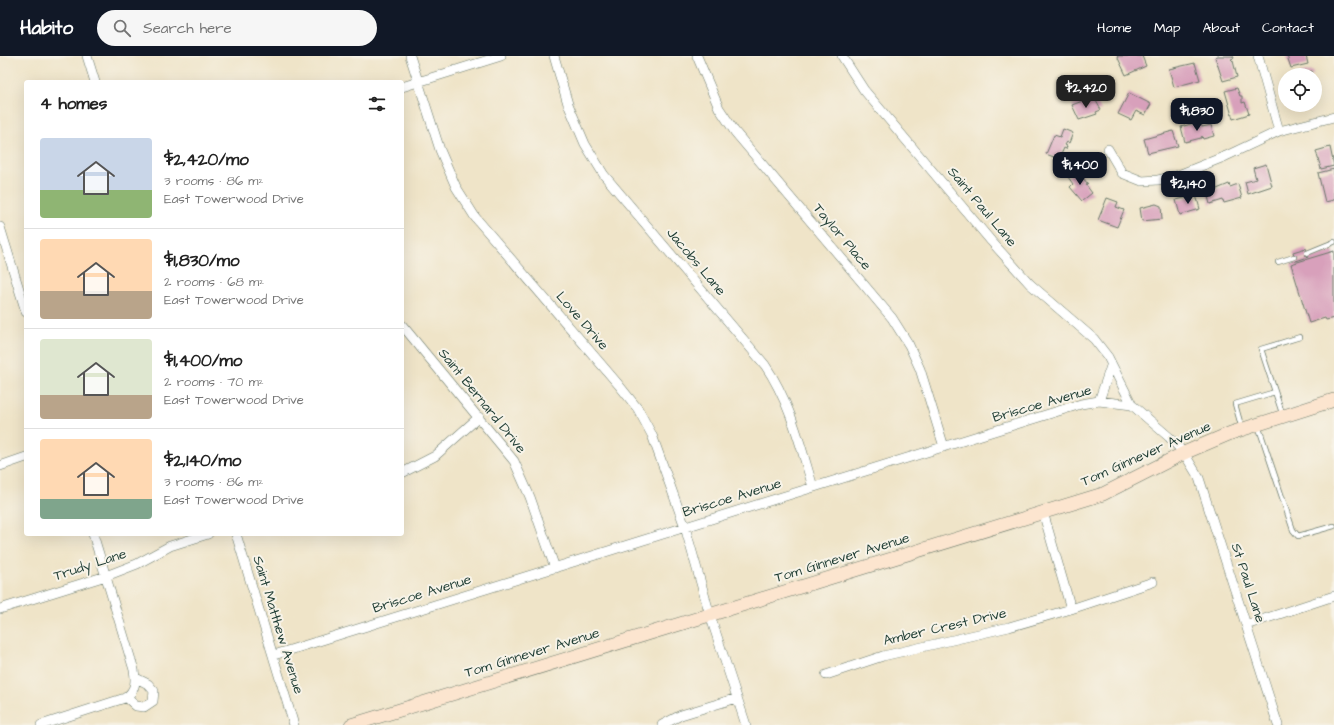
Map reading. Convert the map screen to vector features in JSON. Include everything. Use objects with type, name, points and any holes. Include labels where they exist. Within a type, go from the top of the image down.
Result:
[{"type":"main road","name":"Tom Ginnever Avenue","points":[[351,725],[1103,494],[1184,453],[1258,424],[1334,400]]},
{"type":"street","points":[[87,56],[94,80]]},
{"type":"street","name":"Love Drive","points":[[410,56],[440,150],[456,187],[480,223],[638,409],[652,435],[684,528],[710,615],[746,725]]},
{"type":"street","points":[[404,86],[501,56]]},
{"type":"street","name":"Jacobs Lane","points":[[554,56],[568,104],[585,144],[604,175],[765,365],[778,384],[789,408],[814,487]]},
{"type":"street","name":"Taylor Place","points":[[697,56],[719,108],[735,132],[892,318],[909,345],[920,369],[944,447]]},
{"type":"street","name":"Saint Paul Lane","points":[[842,56],[864,90],[992,241],[1030,284],[1094,339],[1108,357],[1112,366]]},
{"type":"street","points":[[1258,56],[1279,131]]},
{"type":"street","points":[[1108,149],[1122,173],[1142,181],[1152,180],[1176,176],[1226,156],[1279,131],[1334,117]]},
{"type":"street","points":[[0,227],[23,291]]},
{"type":"street","name":"Saint Bernard Drive","points":[[404,327],[514,461],[530,497],[555,568]]},
{"type":"street","points":[[1099,401],[1112,366]]},
{"type":"street","points":[[1112,366],[1123,384],[1132,406],[1169,437],[1184,453]]},
{"type":"street","name":"Briscoe Avenue","points":[[274,656],[1081,404],[1099,401],[1132,406]]},
{"type":"street","points":[[404,472],[435,456],[479,417]]},
{"type":"street","name":"St Paul Lane","points":[[1184,453],[1199,478],[1277,724]]},
{"type":"street","points":[[0,466],[24,459]]},
{"type":"street","points":[[1043,512],[1072,609]]},
{"type":"street","points":[[41,725],[126,697],[134,689],[136,678],[94,536]]},
{"type":"street","name":"Trudy Lane","points":[[0,609],[106,576],[137,564],[170,546],[202,536]]},
{"type":"street","name":"Saint Matthew Avenue","points":[[237,536],[294,725]]},
{"type":"street","name":"Amber Crest Drive","points":[[826,675],[883,656],[1009,627],[1072,609],[1153,582]]},
{"type":"street","points":[[1246,625],[1334,596]]},
{"type":"street","points":[[126,697],[136,706],[144,707],[153,701],[154,691],[148,684],[136,678]]},
{"type":"street","points":[[662,725],[681,715],[737,698]]},
{"type":"street","points":[[1267,725],[1277,724]]},
{"type":"lane","points":[[1307,253],[1334,242]]},
{"type":"lane","points":[[1278,262],[1294,257]]},
{"type":"lane","points":[[1283,416],[1261,349],[1300,336]]},
{"type":"lane","points":[[1242,430],[1235,404],[1275,392]]},
{"type":"lane","points":[[1258,424],[1293,530],[1298,536],[1334,526]]},
{"type":"building","points":[[1117,56],[1142,56],[1146,66],[1126,75]]},
{"type":"building","points":[[1233,56],[1234,58],[1231,59],[1233,61],[1237,77],[1223,81],[1215,57]]},
{"type":"building","points":[[1287,56],[1306,56],[1308,64],[1291,68]]},
{"type":"building","points":[[1195,63],[1200,80],[1174,87],[1169,69]]},
{"type":"building","points":[[1237,88],[1240,96],[1242,96],[1242,103],[1245,102],[1249,114],[1233,119],[1225,91]]},
{"type":"building","points":[[1129,93],[1151,104],[1145,115],[1136,111],[1131,120],[1118,114]]},
{"type":"building","points":[[1095,99],[1101,110],[1096,112],[1097,114],[1079,120],[1072,105],[1085,100],[1087,103]]},
{"type":"building","points":[[1200,121],[1202,127],[1211,125],[1214,136],[1203,139],[1202,136],[1201,138],[1185,142],[1181,127]]},
{"type":"building","points":[[1063,129],[1073,133],[1069,143],[1067,142],[1065,145],[1067,146],[1066,149],[1064,148],[1059,159],[1046,154],[1054,135],[1060,137]]},
{"type":"building","points":[[1173,131],[1178,146],[1148,153],[1144,139]]},
{"type":"building","points":[[1330,147],[1334,166],[1321,169],[1316,151]]},
{"type":"building","points":[[1266,164],[1272,186],[1248,194],[1245,182],[1256,179],[1253,168]]},
{"type":"building","points":[[1334,169],[1334,200],[1325,202],[1318,173]]},
{"type":"building","points":[[1076,170],[1088,184],[1086,185],[1092,193],[1082,201],[1070,187],[1073,184],[1068,177]]},
{"type":"building","points":[[1229,184],[1230,187],[1238,184],[1242,198],[1224,203],[1223,200],[1210,204],[1207,193]]},
{"type":"building","points":[[1196,195],[1200,209],[1180,215],[1176,200]]},
{"type":"building","points":[[1107,198],[1118,202],[1116,207],[1124,210],[1117,227],[1098,220]]},
{"type":"building","points":[[1156,204],[1161,206],[1162,219],[1142,221],[1140,208]]},
{"type":"building","points":[[1306,248],[1308,257],[1296,261],[1293,252]]},
{"type":"building","points":[[1334,251],[1334,318],[1326,320],[1325,318],[1309,323],[1291,264]]}]
